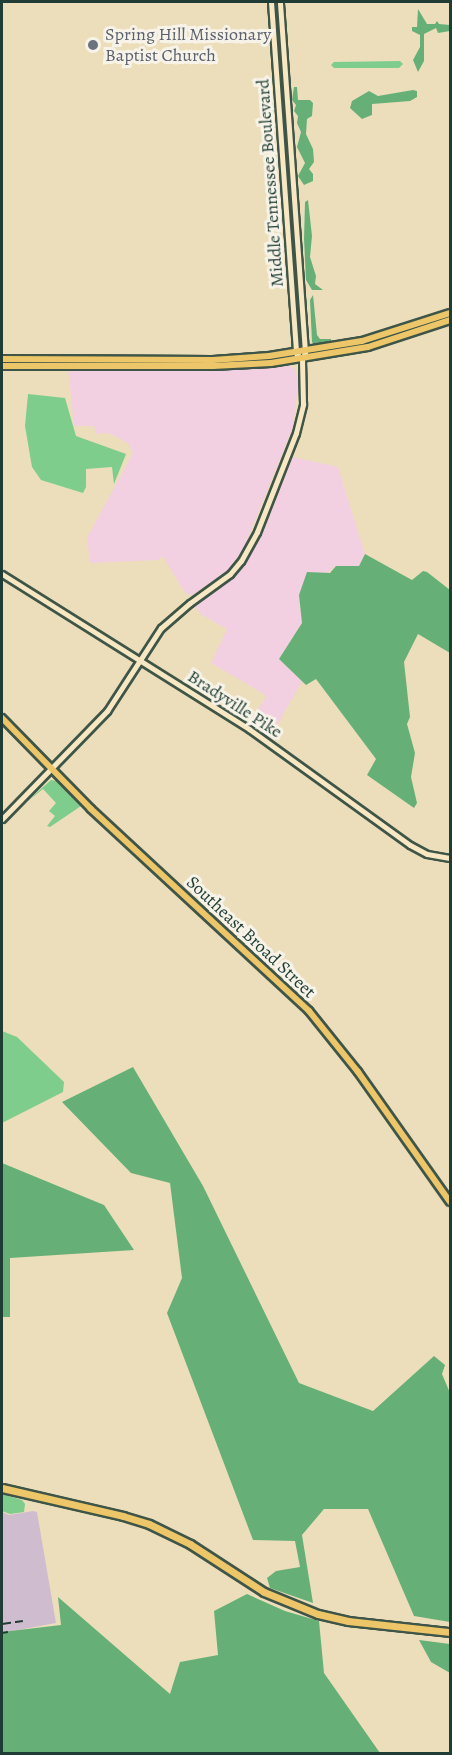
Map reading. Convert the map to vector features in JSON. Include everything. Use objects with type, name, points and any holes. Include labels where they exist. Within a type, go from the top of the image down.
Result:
[{"type":"highway","points":[[2,1488],[123,1515],[149,1524],[190,1544],[264,1592],[318,1614],[348,1621],[450,1632]]},
{"type":"main road","name":"Middle Tennessee Boulevard","points":[[271,2],[296,353]]},
{"type":"main road","name":"Middle Tennessee Boulevard","points":[[2,819],[107,711],[161,628],[190,603],[230,574],[250,547],[299,425],[303,396],[302,360],[305,352],[280,2]]},
{"type":"main road","points":[[2,360],[213,360],[296,353],[362,341],[450,313]]},
{"type":"main road","points":[[2,366],[213,366],[302,360],[368,347],[450,320]]},
{"type":"main road","points":[[296,353],[302,360]]},
{"type":"main road","name":"Bradyville Pike","points":[[2,574],[292,758],[410,845],[427,854],[450,858]]},
{"type":"main road","name":"Southeast Broad Street","points":[[2,718],[51,769],[309,1011],[358,1072],[450,1202]]},
{"type":"shaded area","points":[[289,365],[296,370],[298,386],[293,427],[243,550],[228,570],[192,595],[185,593],[163,556],[158,560],[90,563],[87,538],[133,453],[128,443],[109,433],[96,434],[94,426],[74,426],[68,368]]},
{"type":"shaded area","points":[[293,457],[338,467],[365,554],[359,566],[336,566],[299,595],[302,623],[279,659],[302,681],[270,738],[248,724],[267,696],[211,663],[227,629],[202,615],[194,606],[228,581],[245,563],[261,538]]},
{"type":"shaded area","points":[[2,1512],[9,1515],[37,1512],[56,1623],[2,1633]]},
{"type":"green space","points":[[418,9],[427,24],[435,24],[437,21],[439,24],[450,25],[450,31],[438,33],[436,28],[424,34],[424,61],[418,72],[413,60],[420,47],[420,35],[412,31],[412,27],[417,27]]},
{"type":"green space","points":[[400,61],[403,64],[399,68],[334,68],[331,65],[334,62]]},
{"type":"green space","points":[[294,87],[297,87],[298,100],[310,100],[313,103],[312,116],[307,119],[306,134],[313,149],[314,162],[309,169],[313,174],[313,181],[304,185],[298,176],[305,163],[297,147],[301,132],[297,123],[298,116],[294,111],[296,105],[292,100]]},
{"type":"green space","points":[[413,90],[417,91],[417,97],[410,101],[372,104],[372,115],[362,119],[350,108],[352,101],[369,91],[378,96]]},
{"type":"green space","points":[[308,200],[312,236],[310,257],[316,276],[315,284],[323,290],[312,290],[306,280],[304,239],[305,202]]},
{"type":"green space","points":[[313,295],[317,335],[320,339],[331,339],[331,344],[315,346],[312,342],[310,300]]},
{"type":"green space","points":[[28,394],[65,398],[76,436],[126,454],[114,484],[112,467],[86,469],[86,487],[83,493],[41,480],[32,467],[25,426]]},
{"type":"green space","points":[[365,554],[412,580],[423,571],[427,572],[450,590],[450,653],[418,634],[404,662],[410,717],[407,724],[415,753],[411,777],[417,803],[414,808],[367,775],[376,759],[316,679],[306,685],[279,659],[302,623],[299,595],[307,572],[330,573],[336,566],[359,566]]},
{"type":"green space","points":[[51,780],[57,781],[81,806],[50,827],[47,826],[55,816],[49,811],[56,803],[43,789],[24,804]]},
{"type":"green space","points":[[2,1031],[17,1037],[64,1082],[63,1092],[2,1123]]},
{"type":"green space","points":[[133,1067],[203,1186],[299,1383],[373,1411],[434,1356],[445,1365],[442,1374],[450,1393],[450,1622],[414,1616],[368,1509],[324,1509],[302,1535],[313,1603],[270,1588],[267,1578],[276,1571],[300,1567],[295,1541],[253,1540],[167,1313],[182,1278],[170,1183],[131,1173],[62,1102]]},
{"type":"green space","points":[[2,1163],[104,1205],[134,1250],[10,1258],[10,1317],[2,1317]]},
{"type":"green space","points":[[2,1494],[22,1500],[25,1504],[24,1512],[10,1514],[2,1511]]},
{"type":"green space","points":[[247,1594],[285,1611],[319,1621],[324,1673],[380,1753],[2,1753],[2,1632],[61,1625],[58,1597],[170,1694],[180,1662],[218,1655],[214,1611]]},
{"type":"green space","points":[[419,1640],[450,1644],[450,1673],[431,1662]]},
{"type":"railway","points":[[2,1624],[23,1621]]},
{"type":"railway","points":[[2,1633],[8,1632]]},
{"type":"place","name":"Spring Hill Missionary Baptist Church","points":[[93,45]]}]
